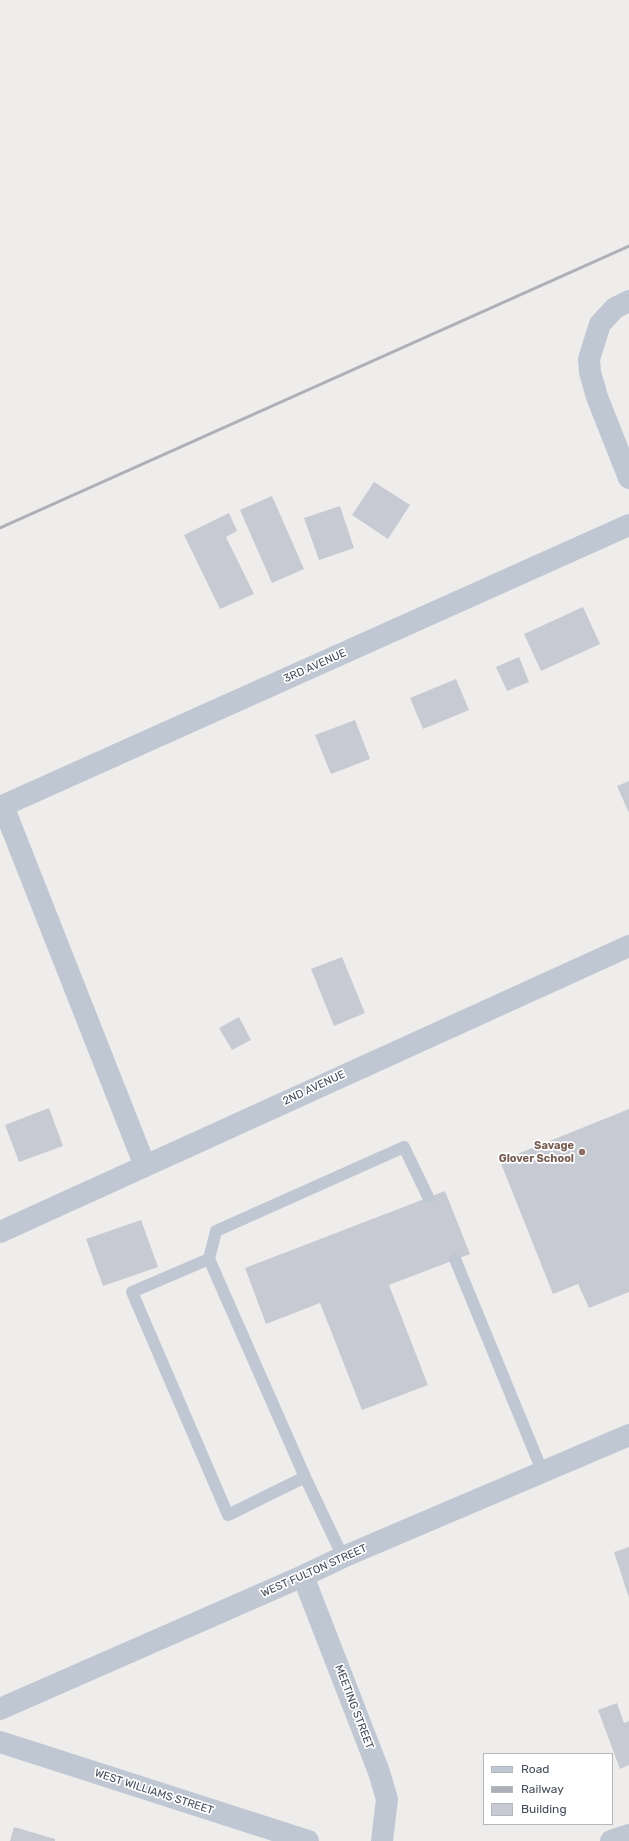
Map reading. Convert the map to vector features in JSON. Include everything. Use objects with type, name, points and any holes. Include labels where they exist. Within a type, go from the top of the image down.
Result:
[{"type":"street","points":[[629,301],[615,308],[600,324],[589,359],[590,372],[597,397],[629,478]]},
{"type":"street","name":"3RD AVENUE","points":[[2,806],[629,526]]},
{"type":"street","points":[[2,806],[145,1166]]},
{"type":"street","name":"2ND AVENUE","points":[[0,1232],[629,946]]},
{"type":"street","name":"WEST FULTON STREET","points":[[0,1709],[303,1576],[342,1557],[629,1435]]},
{"type":"street","name":"MEETING STREET","points":[[303,1576],[379,1772],[387,1799],[382,1841]]},
{"type":"street","name":"WEST WILLIAMS STREET","points":[[0,1742],[308,1841]]},
{"type":"street","points":[[612,1841],[629,1835]]},
{"type":"lane","points":[[342,1557],[208,1259],[216,1231],[404,1147],[428,1197]]},
{"type":"lane","points":[[208,1259],[132,1292],[228,1516],[305,1477]]},
{"type":"lane","points":[[455,1259],[543,1472]]},
{"type":"building","points":[[374,482],[410,505],[388,539],[352,515]]},
{"type":"building","points":[[272,496],[304,569],[272,583],[240,510]]},
{"type":"building","points":[[340,506],[354,548],[319,560],[304,518]]},
{"type":"building","points":[[229,513],[237,531],[226,537],[254,594],[220,609],[184,535]]},
{"type":"building","points":[[583,607],[600,644],[541,671],[524,634]]},
{"type":"building","points":[[519,657],[529,682],[507,691],[496,667]]},
{"type":"building","points":[[456,679],[469,710],[423,729],[410,698]]},
{"type":"building","points":[[355,720],[370,759],[331,774],[315,735]]},
{"type":"building","points":[[629,781],[629,813],[617,786]]},
{"type":"building","points":[[342,957],[365,1013],[334,1026],[311,969]]},
{"type":"building","points":[[239,1017],[251,1040],[232,1050],[219,1028]]},
{"type":"building","points":[[49,1108],[63,1146],[19,1162],[5,1125]]},
{"type":"building","points":[[629,1109],[629,1292],[589,1308],[578,1284],[553,1294],[500,1161]]},
{"type":"building","points":[[445,1191],[470,1254],[389,1285],[428,1385],[362,1410],[320,1303],[266,1324],[245,1268]]},
{"type":"building","points":[[141,1220],[158,1267],[103,1286],[86,1239]]},
{"type":"building","points":[[629,1547],[629,1598],[614,1552]]},
{"type":"building","points":[[617,1703],[624,1723],[629,1721],[629,1765],[620,1769],[598,1710]]},
{"type":"building","points":[[14,1827],[55,1839],[55,1841],[10,1841]]},
{"type":"railway","points":[[0,528],[629,246]]},
{"type":"place","name":"Savage Glover School","points":[[582,1152]]}]
